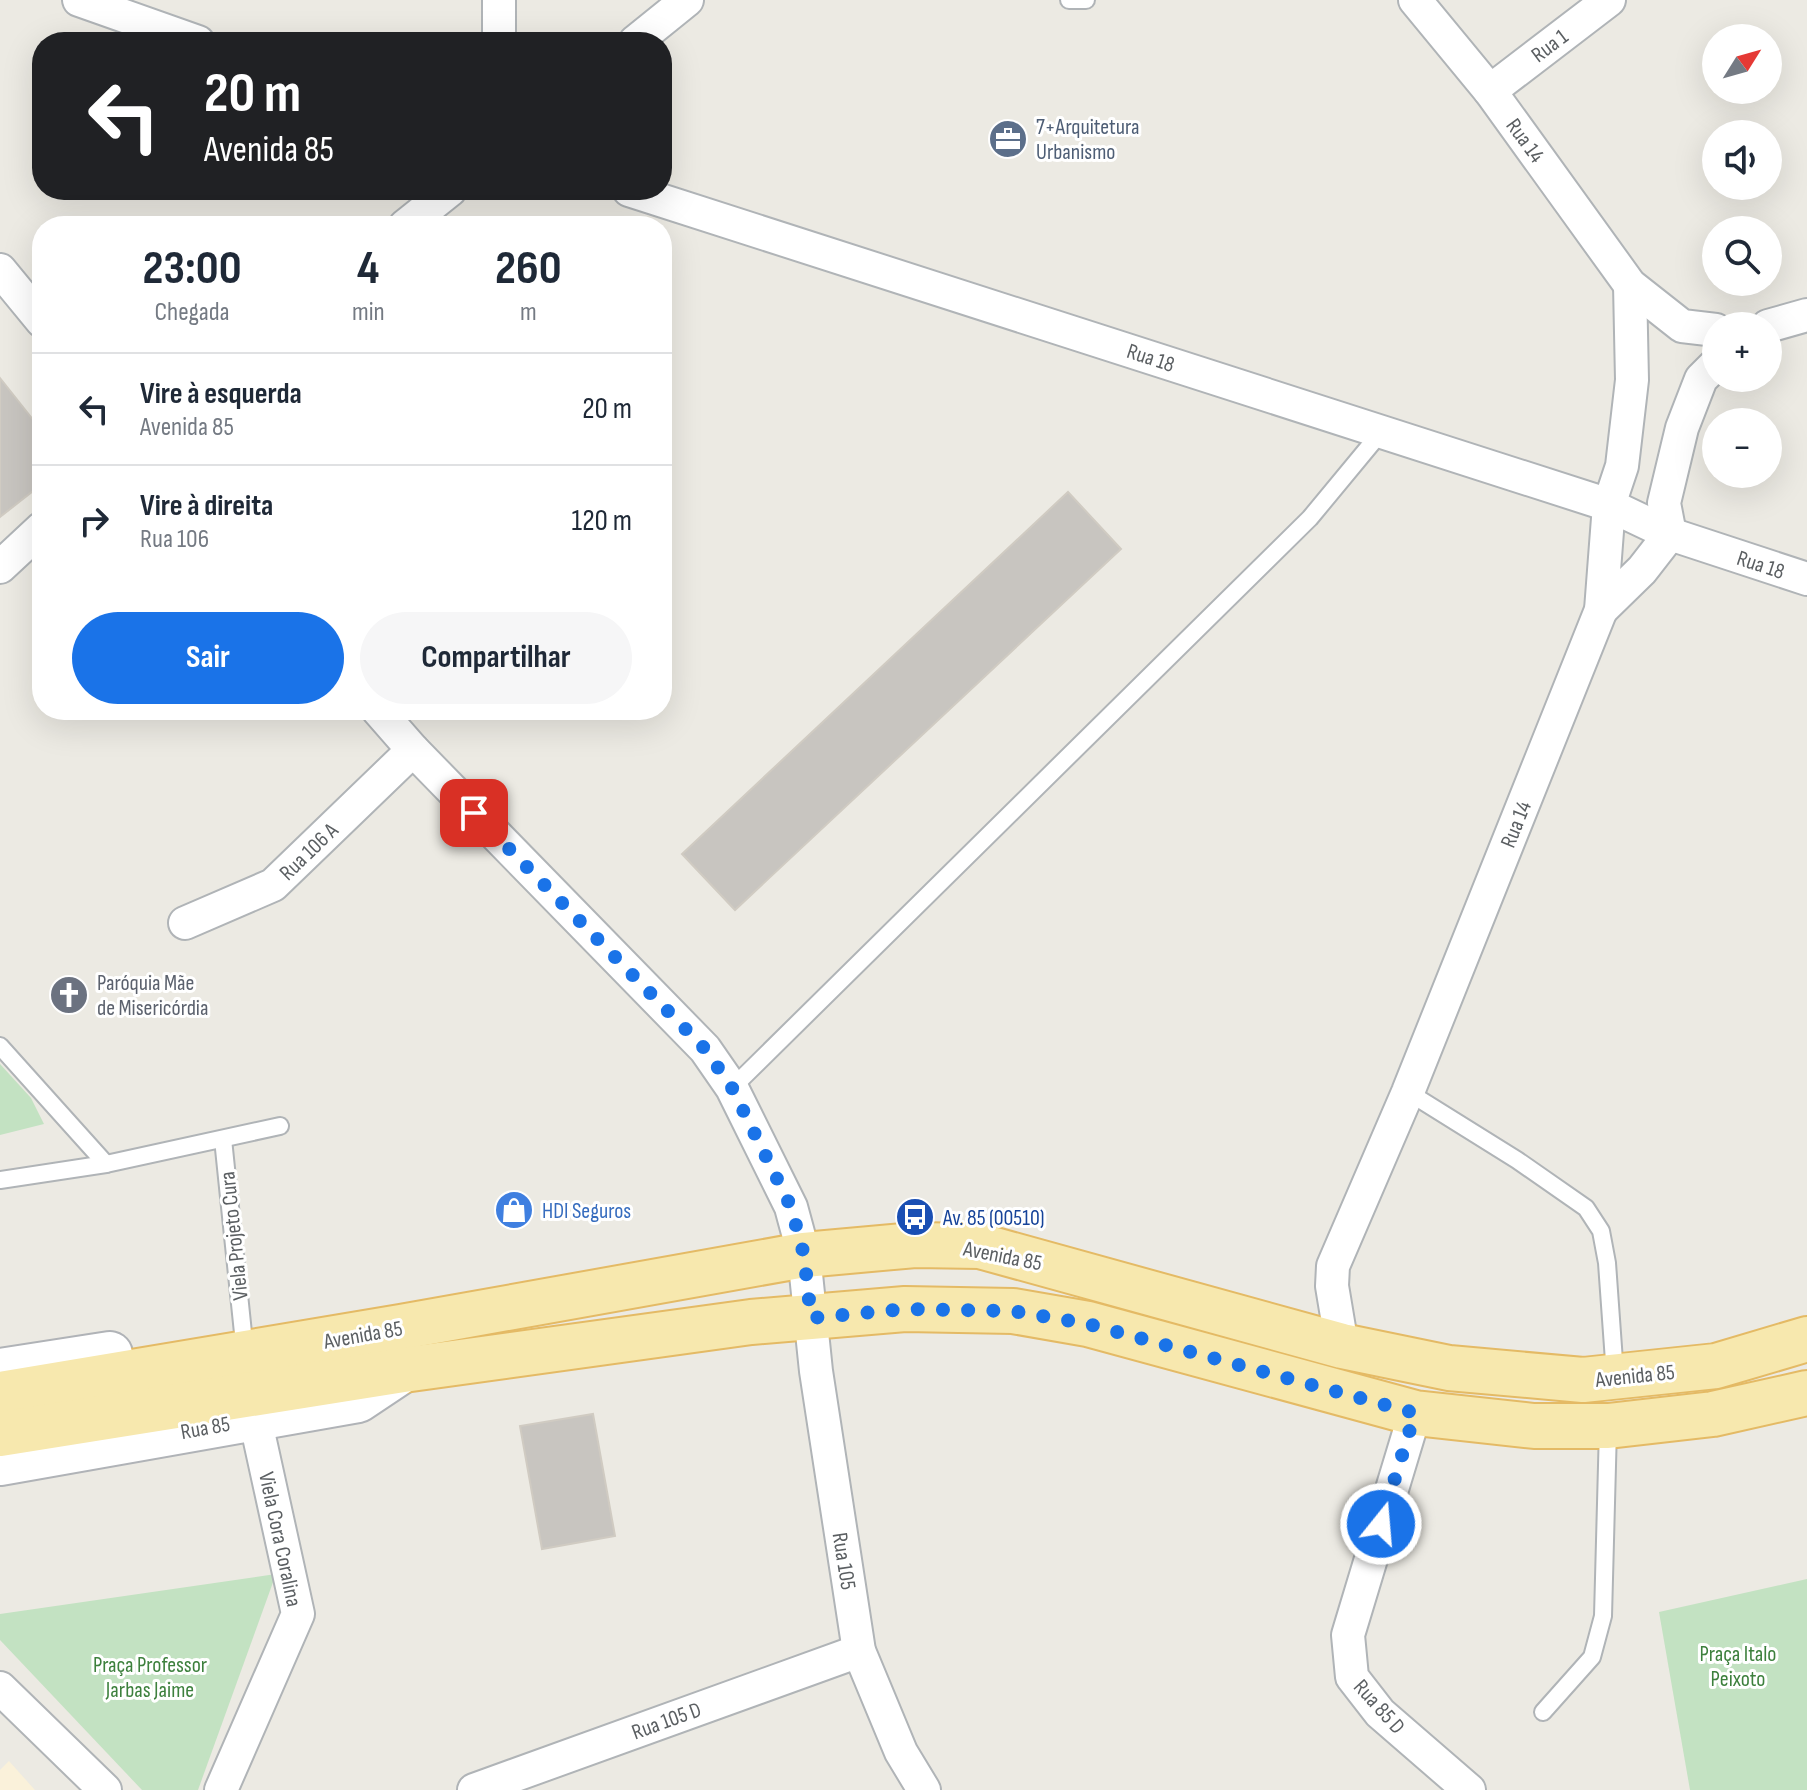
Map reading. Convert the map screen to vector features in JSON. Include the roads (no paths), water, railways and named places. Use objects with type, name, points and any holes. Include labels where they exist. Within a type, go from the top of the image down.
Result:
[{"type":"main road","name":"Avenida 85","points":[[0,1394],[804,1255],[915,1245],[980,1246],[1342,1346],[1449,1368],[1583,1380],[1716,1366],[1807,1339]]},
{"type":"main road","name":"Avenida 85","points":[[0,1434],[403,1370],[751,1322],[905,1309],[1013,1311],[1088,1324],[1415,1413],[1534,1426],[1608,1426],[1713,1414],[1807,1393]]},
{"type":"main road","points":[[0,1371],[349,1319],[401,1327]]},
{"type":"main road","name":"Rua 85","points":[[0,1463],[358,1400],[403,1370]]},
{"type":"street","points":[[79,0],[170,32]]},
{"type":"street","points":[[499,0],[499,32]]},
{"type":"street","points":[[647,32],[687,0]]},
{"type":"street","name":"Rua 14","points":[[1415,0],[1490,91],[1630,285],[1682,326],[1702,328]]},
{"type":"street","name":"Rua 1","points":[[1490,91],[1609,0]]},
{"type":"street","points":[[418,216],[438,200]]},
{"type":"street","name":"Rua 18","points":[[660,200],[1609,505],[1670,534],[1807,579]]},
{"type":"street","points":[[0,270],[32,309]]},
{"type":"street","name":"Rua 14","points":[[1342,1346],[1332,1286],[1333,1266],[1408,1092],[1601,610],[1609,505],[1622,466],[1632,380],[1630,285]]},
{"type":"street","points":[[1782,322],[1807,315]]},
{"type":"street","points":[[1601,610],[1642,570],[1670,534],[1664,503],[1682,428],[1702,378]]},
{"type":"street","points":[[0,567],[32,537]]},
{"type":"street","name":"Rua 105","points":[[387,720],[705,1049],[732,1088],[791,1207],[804,1255],[818,1387],[859,1651],[901,1752],[924,1790]]},
{"type":"street","name":"Rua 106 A","points":[[185,923],[273,885],[413,750]]},
{"type":"street","name":"Rua 85 D","points":[[1415,1413],[1348,1635],[1352,1677],[1380,1713],[1469,1790]]},
{"type":"street","name":"Viela Cora Coralina","points":[[221,1790],[298,1614],[255,1418]]},
{"type":"street","name":"Rua 105 D","points":[[474,1790],[859,1651]]},
{"type":"street","points":[[0,1688],[105,1790]]},
{"type":"lane","points":[[1069,0],[1086,0]]},
{"type":"lane","points":[[732,1088],[1310,518],[1382,431]]},
{"type":"lane","points":[[0,1046],[106,1164]]},
{"type":"lane","points":[[1408,1092],[1517,1160],[1586,1208],[1601,1231],[1607,1263],[1615,1377]]},
{"type":"lane","name":"Viela Projeto Cura","points":[[0,1180],[106,1164],[280,1126]]},
{"type":"lane","name":"Viela Projeto Cura","points":[[223,1139],[243,1333]]},
{"type":"lane","points":[[1543,1712],[1592,1657],[1603,1616],[1608,1426]]},
{"type":"place","name":"7+Arquitetura Urbanismo","points":[[1008,139]]},
{"type":"place","name":"Paróquia Mãe de Misericórdia","points":[[69,995]]},
{"type":"place","name":"HDI Seguros","points":[[514,1210]]},
{"type":"place","name":"Av. 85 (00510)","points":[[915,1217]]},
{"type":"park label","name":"Praça Italo Peixoto","points":[[1738,1666]]},
{"type":"park label","name":"Praça Professor Jarbas Jaime","points":[[150,1676]]}]
